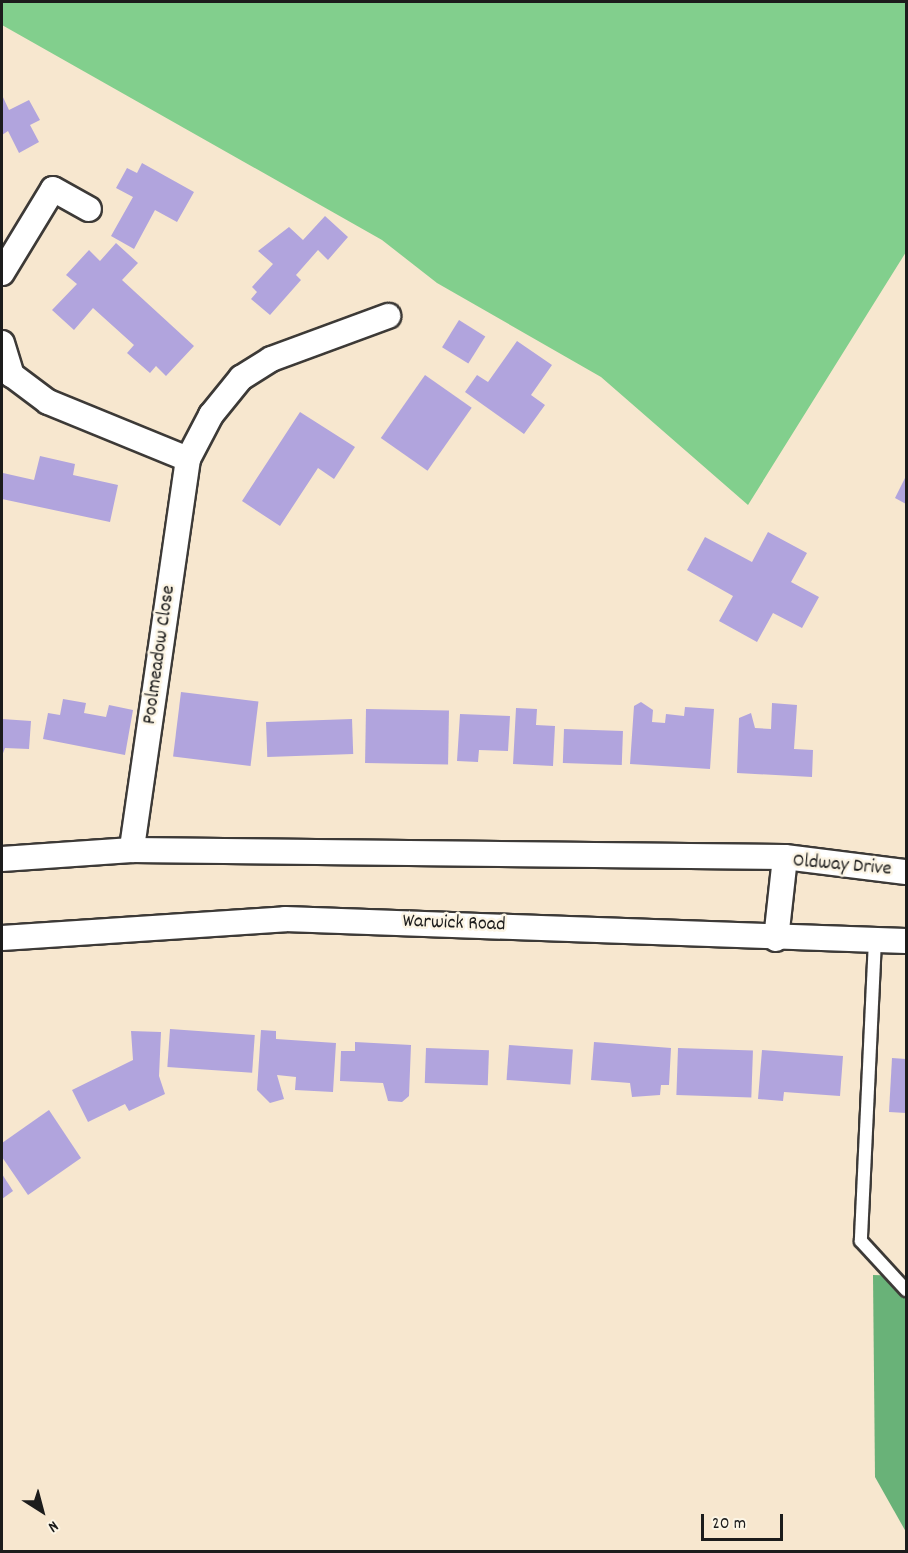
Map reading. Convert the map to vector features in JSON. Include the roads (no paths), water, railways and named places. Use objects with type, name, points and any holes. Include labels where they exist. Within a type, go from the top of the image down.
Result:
[{"type":"street","points":[[2,273],[53,189],[89,209]]},
{"type":"street","name":"Poolmeadow Close","points":[[132,850],[188,459],[211,415],[241,378],[271,358],[388,316]]},
{"type":"street","points":[[2,343],[12,375],[48,402],[188,459]]},
{"type":"street","points":[[2,859],[132,850],[785,857]]},
{"type":"street","name":"Oldway Drive","points":[[776,939],[785,857],[906,872]]},
{"type":"street","name":"Warwick Road","points":[[2,938],[285,919],[776,939],[906,940]]},
{"type":"lane","points":[[875,940],[861,1241],[906,1290]]}]
